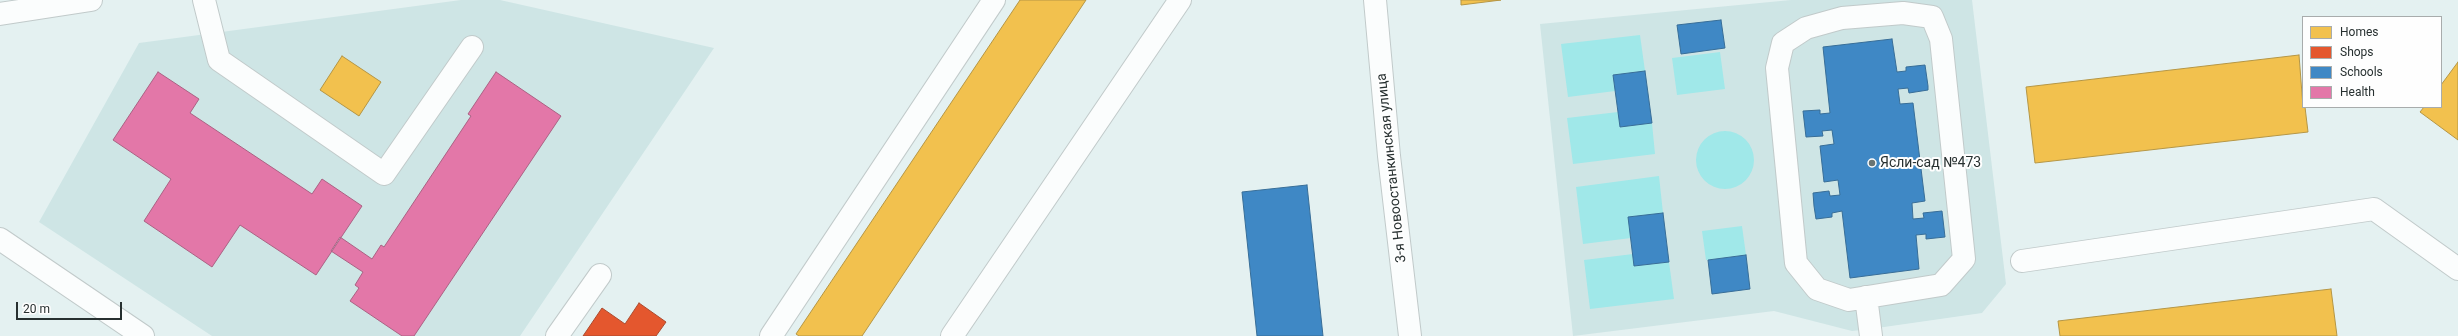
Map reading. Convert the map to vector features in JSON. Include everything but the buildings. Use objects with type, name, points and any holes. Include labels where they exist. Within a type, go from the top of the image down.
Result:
[{"type":"street","points":[[0,14],[91,0]]},
{"type":"street","points":[[204,0],[219,60],[384,174],[472,47]]},
{"type":"street","points":[[771,336],[994,0]]},
{"type":"street","points":[[952,336],[1180,0]]},
{"type":"street","name":"3-я Новоостанкинская улица","points":[[1375,0],[1389,156],[1410,336]]},
{"type":"street","points":[[1866,8],[1932,18],[1941,39],[1964,259],[1941,285],[1866,297],[1849,300],[1817,289],[1796,263],[1776,68],[1783,43],[1806,28],[1842,18],[1866,8]]},
{"type":"street","points":[[2022,261],[2374,209],[2458,269]]},
{"type":"street","points":[[0,239],[143,336]]},
{"type":"street","points":[[557,336],[600,275]]},
{"type":"street","points":[[1866,297],[1870,336]]},
{"type":"shaded area","points":[[461,0],[500,0],[714,48],[520,336],[212,336],[39,222],[139,43]]},
{"type":"shaded area","points":[[1791,0],[1972,0],[2006,284],[1982,313],[1870,329],[1852,331],[1774,311],[1573,336],[1540,24]]},
{"type":"shaded area","points":[[1640,35],[1645,71],[1613,75],[1615,91],[1568,97],[1561,44]]},
{"type":"shaded area","points":[[1720,52],[1725,89],[1677,95],[1672,58]]},
{"type":"shaded area","points":[[1618,112],[1620,127],[1652,123],[1655,154],[1573,164],[1567,118]]},
{"type":"shaded area","points":[[1719,131],[1731,131],[1746,139],[1754,154],[1754,166],[1746,181],[1731,189],[1719,189],[1704,181],[1696,166],[1696,154],[1704,139]]},
{"type":"shaded area","points":[[1659,176],[1663,213],[1631,238],[1583,244],[1576,187]]},
{"type":"shaded area","points":[[1742,226],[1746,255],[1706,260],[1702,231]]},
{"type":"shaded area","points":[[1633,254],[1635,266],[1669,262],[1674,299],[1590,309],[1584,260]]},
{"type":"place","name":"Ясли-сад №473","points":[[1872,163]]}]
